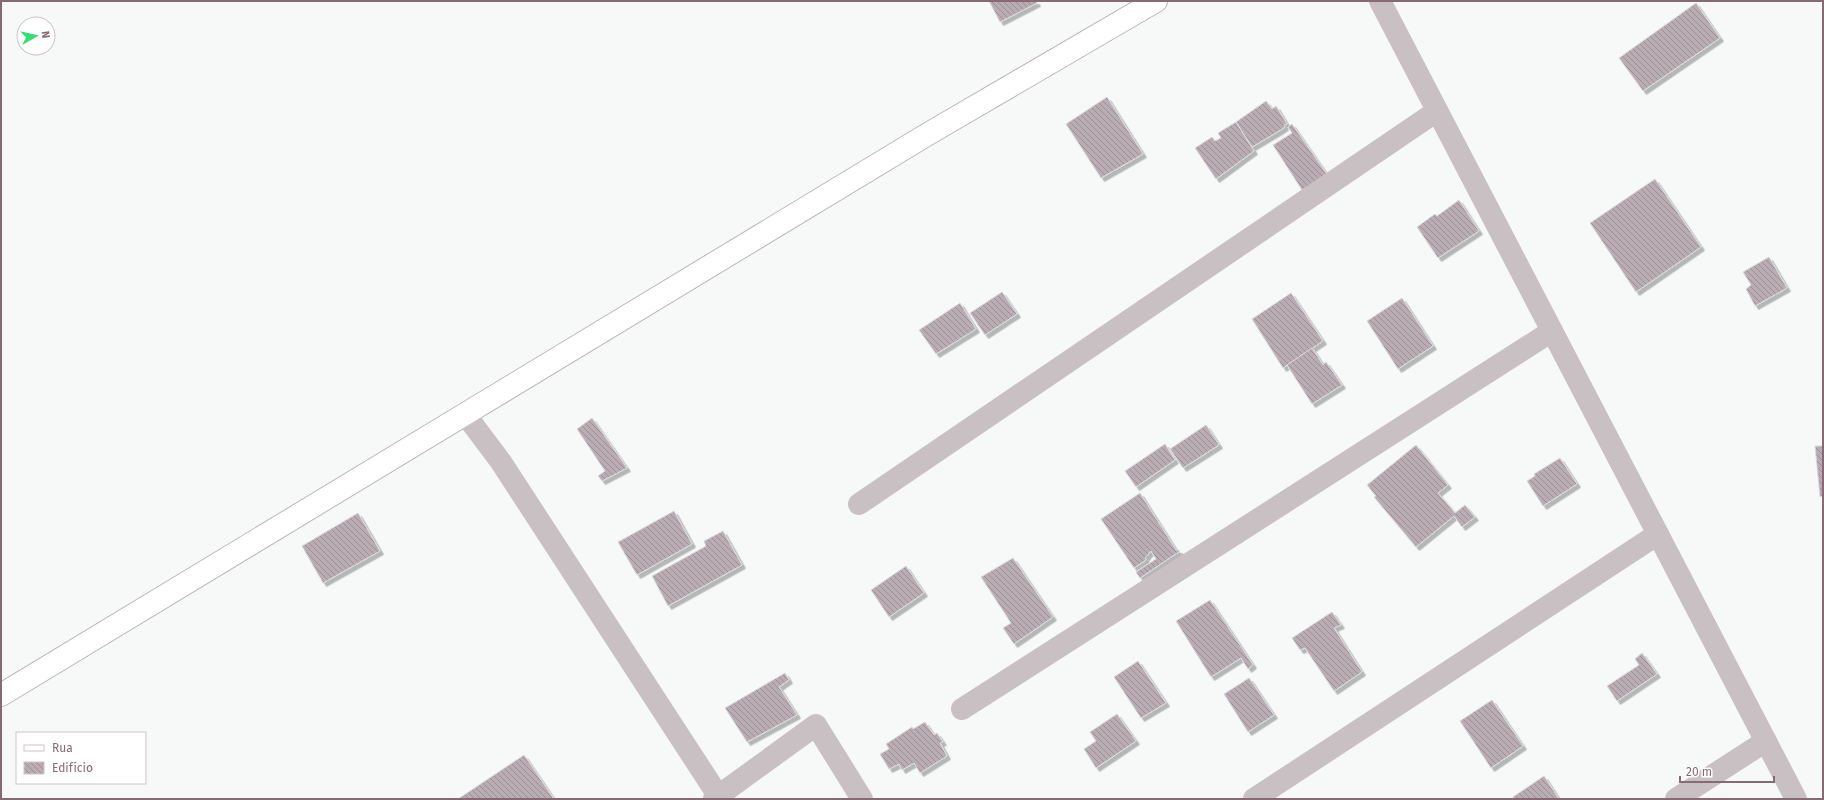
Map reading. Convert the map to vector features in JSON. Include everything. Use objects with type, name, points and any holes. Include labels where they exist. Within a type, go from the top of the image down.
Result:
[{"type":"street","points":[[1,695],[928,134],[1156,1]]},
{"type":"street","points":[[1380,1],[1796,799]]},
{"type":"street","points":[[859,504],[1437,111]]},
{"type":"street","points":[[962,709],[1552,331]]},
{"type":"street","points":[[465,414],[506,468],[716,798],[816,725],[862,799]]},
{"type":"street","points":[[1254,799],[1658,534]]},
{"type":"street","points":[[1676,799],[1766,741]]},
{"type":"building","points":[[989,1],[1036,1],[1037,3],[1000,22]]},
{"type":"building","points":[[1696,3],[1720,38],[1643,91],[1619,58]]},
{"type":"building","points":[[1107,97],[1143,154],[1101,178],[1066,124]]},
{"type":"building","points":[[1266,101],[1272,109],[1276,106],[1287,124],[1284,125],[1285,127],[1279,131],[1252,147],[1236,122]]},
{"type":"building","points":[[1236,122],[1254,151],[1216,179],[1195,148],[1212,137],[1215,141],[1221,138],[1218,133]]},
{"type":"building","points":[[1292,124],[1328,176],[1302,190],[1273,145],[1292,133],[1288,127]]},
{"type":"building","points":[[1655,179],[1701,247],[1636,292],[1590,223]]},
{"type":"building","points":[[1459,200],[1479,231],[1438,258],[1417,227],[1435,214],[1437,216]]},
{"type":"building","points":[[1769,257],[1787,288],[1755,306],[1746,289],[1751,285],[1743,272]]},
{"type":"building","points":[[1002,292],[1017,314],[985,335],[970,313]]},
{"type":"building","points":[[1291,293],[1323,341],[1283,368],[1252,319]]},
{"type":"building","points":[[1402,298],[1433,346],[1398,369],[1367,321]]},
{"type":"building","points":[[960,303],[976,329],[936,354],[919,330]]},
{"type":"building","points":[[1312,348],[1323,365],[1326,362],[1342,385],[1312,404],[1287,365]]},
{"type":"building","points":[[592,418],[627,468],[602,481],[598,476],[605,471],[577,429]]},
{"type":"building","points":[[1206,425],[1219,445],[1183,468],[1170,449]]},
{"type":"building","points":[[1165,444],[1175,460],[1136,487],[1125,471]]},
{"type":"building","points":[[1416,445],[1448,485],[1438,493],[1455,513],[1465,505],[1475,517],[1462,527],[1454,516],[1416,547],[1374,497],[1376,496],[1367,485]]},
{"type":"building","points":[[1815,446],[1823,446],[1823,496],[1820,497]]},
{"type":"building","points":[[1560,458],[1577,484],[1543,506],[1527,481],[1535,476],[1534,474]]},
{"type":"building","points":[[1140,493],[1176,550],[1180,551],[1140,578],[1136,572],[1156,559],[1151,551],[1145,558],[1146,560],[1134,568],[1101,519]]},
{"type":"building","points":[[674,511],[692,544],[637,575],[618,542]]},
{"type":"building","points":[[358,513],[380,551],[323,583],[302,546]]},
{"type":"building","points":[[723,531],[742,565],[668,606],[652,576],[706,546],[704,541]]},
{"type":"building","points":[[1013,558],[1053,617],[1014,644],[1003,628],[1011,623],[981,577]]},
{"type":"building","points":[[906,566],[924,593],[889,617],[871,590]]},
{"type":"building","points":[[1210,600],[1253,665],[1248,669],[1241,658],[1211,677],[1176,621]]},
{"type":"building","points":[[1332,612],[1341,625],[1334,628],[1362,672],[1334,691],[1305,648],[1300,650],[1292,638]]},
{"type":"building","points":[[1642,653],[1657,674],[1617,701],[1607,686],[1639,665],[1635,659]]},
{"type":"building","points":[[1138,661],[1166,703],[1141,718],[1114,677]]},
{"type":"building","points":[[785,673],[789,680],[779,687],[797,715],[747,742],[725,708]]},
{"type":"building","points":[[1249,678],[1274,715],[1248,732],[1224,694]]},
{"type":"building","points":[[1492,700],[1523,746],[1491,768],[1460,721]]},
{"type":"building","points":[[1117,714],[1136,741],[1096,768],[1084,749],[1096,741],[1090,732]]},
{"type":"building","points":[[925,722],[934,735],[937,733],[943,742],[940,743],[947,756],[920,773],[914,763],[902,770],[899,764],[889,769],[880,754],[889,749],[886,744],[912,727],[913,729]]},
{"type":"building","points":[[524,755],[554,799],[458,799]]},
{"type":"building","points":[[1544,776],[1559,799],[1514,799],[1513,797]]}]
